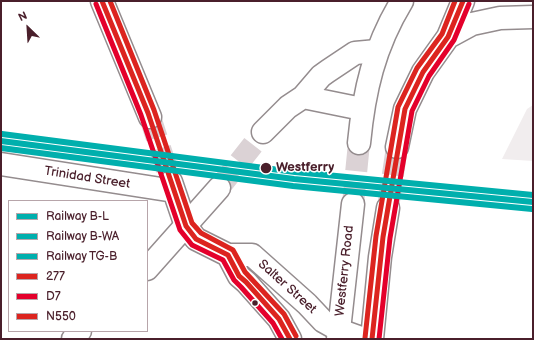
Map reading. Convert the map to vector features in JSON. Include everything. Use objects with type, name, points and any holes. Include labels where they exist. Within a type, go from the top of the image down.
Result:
[{"type":"street","points":[[102,1],[150,117]]},
{"type":"street","points":[[359,143],[362,109],[369,77],[378,51],[388,10],[402,1]]},
{"type":"street","points":[[397,147],[405,109],[423,72],[448,38],[463,1]]},
{"type":"street","points":[[448,38],[472,24],[500,18],[533,17]]},
{"type":"street","points":[[263,132],[288,107],[303,97],[321,76],[355,53],[378,51]]},
{"type":"street","points":[[303,97],[362,109]]},
{"type":"street","name":"Trinidad Street","points":[[1,164],[172,187]]},
{"type":"street","name":"Salter Street","points":[[172,187],[186,226],[196,239],[228,255],[252,255],[307,304],[338,335],[364,339]]},
{"type":"street","points":[[148,268],[219,188]]},
{"type":"street","name":"Westferry Road","points":[[338,335],[353,204]]},
{"type":"street","points":[[372,339],[380,257],[388,208]]},
{"type":"street","name":"Salter Street","points":[[228,255],[239,276],[279,319],[290,339]]},
{"type":"shaded area","points":[[533,105],[533,161],[502,159],[527,109]]},
{"type":"tunnel","points":[[150,117],[171,182]]},
{"type":"tunnel","points":[[219,188],[263,132]]},
{"type":"tunnel","points":[[353,204],[359,143]]},
{"type":"tunnel","points":[[388,208],[397,147]]},
{"type":"rail line","name":"TG-B","points":[[2,134],[295,172],[533,195]]},
{"type":"rail line","name":"B-L","points":[[1,141],[294,179],[533,202]]},
{"type":"rail line","name":"B-WA","points":[[1,148],[293,186],[532,209]]},
{"type":"transit line","name":"277","points":[[102,1],[148,113],[186,226],[196,239],[228,255],[239,276],[279,319],[290,339]]},
{"type":"transit line","name":"N550","points":[[110,1],[154,110],[192,223],[201,233],[233,250],[245,272],[284,314],[296,336]]},
{"type":"transit line","name":"N550","points":[[365,338],[376,236],[398,107],[417,68],[442,34],[455,1]]},
{"type":"transit line","name":"277","points":[[372,339],[383,237],[405,109],[423,72],[448,37],[463,1]]},
{"type":"transit line","name":"D7","points":[[96,4],[141,115],[180,230],[192,245],[223,260],[234,280],[273,323],[282,339]]},
{"type":"transit line","name":"D7","points":[[379,339],[390,238],[412,111],[429,76],[454,40],[469,4]]},
{"type":"place","name":"Westferry","points":[[266,168]]}]
